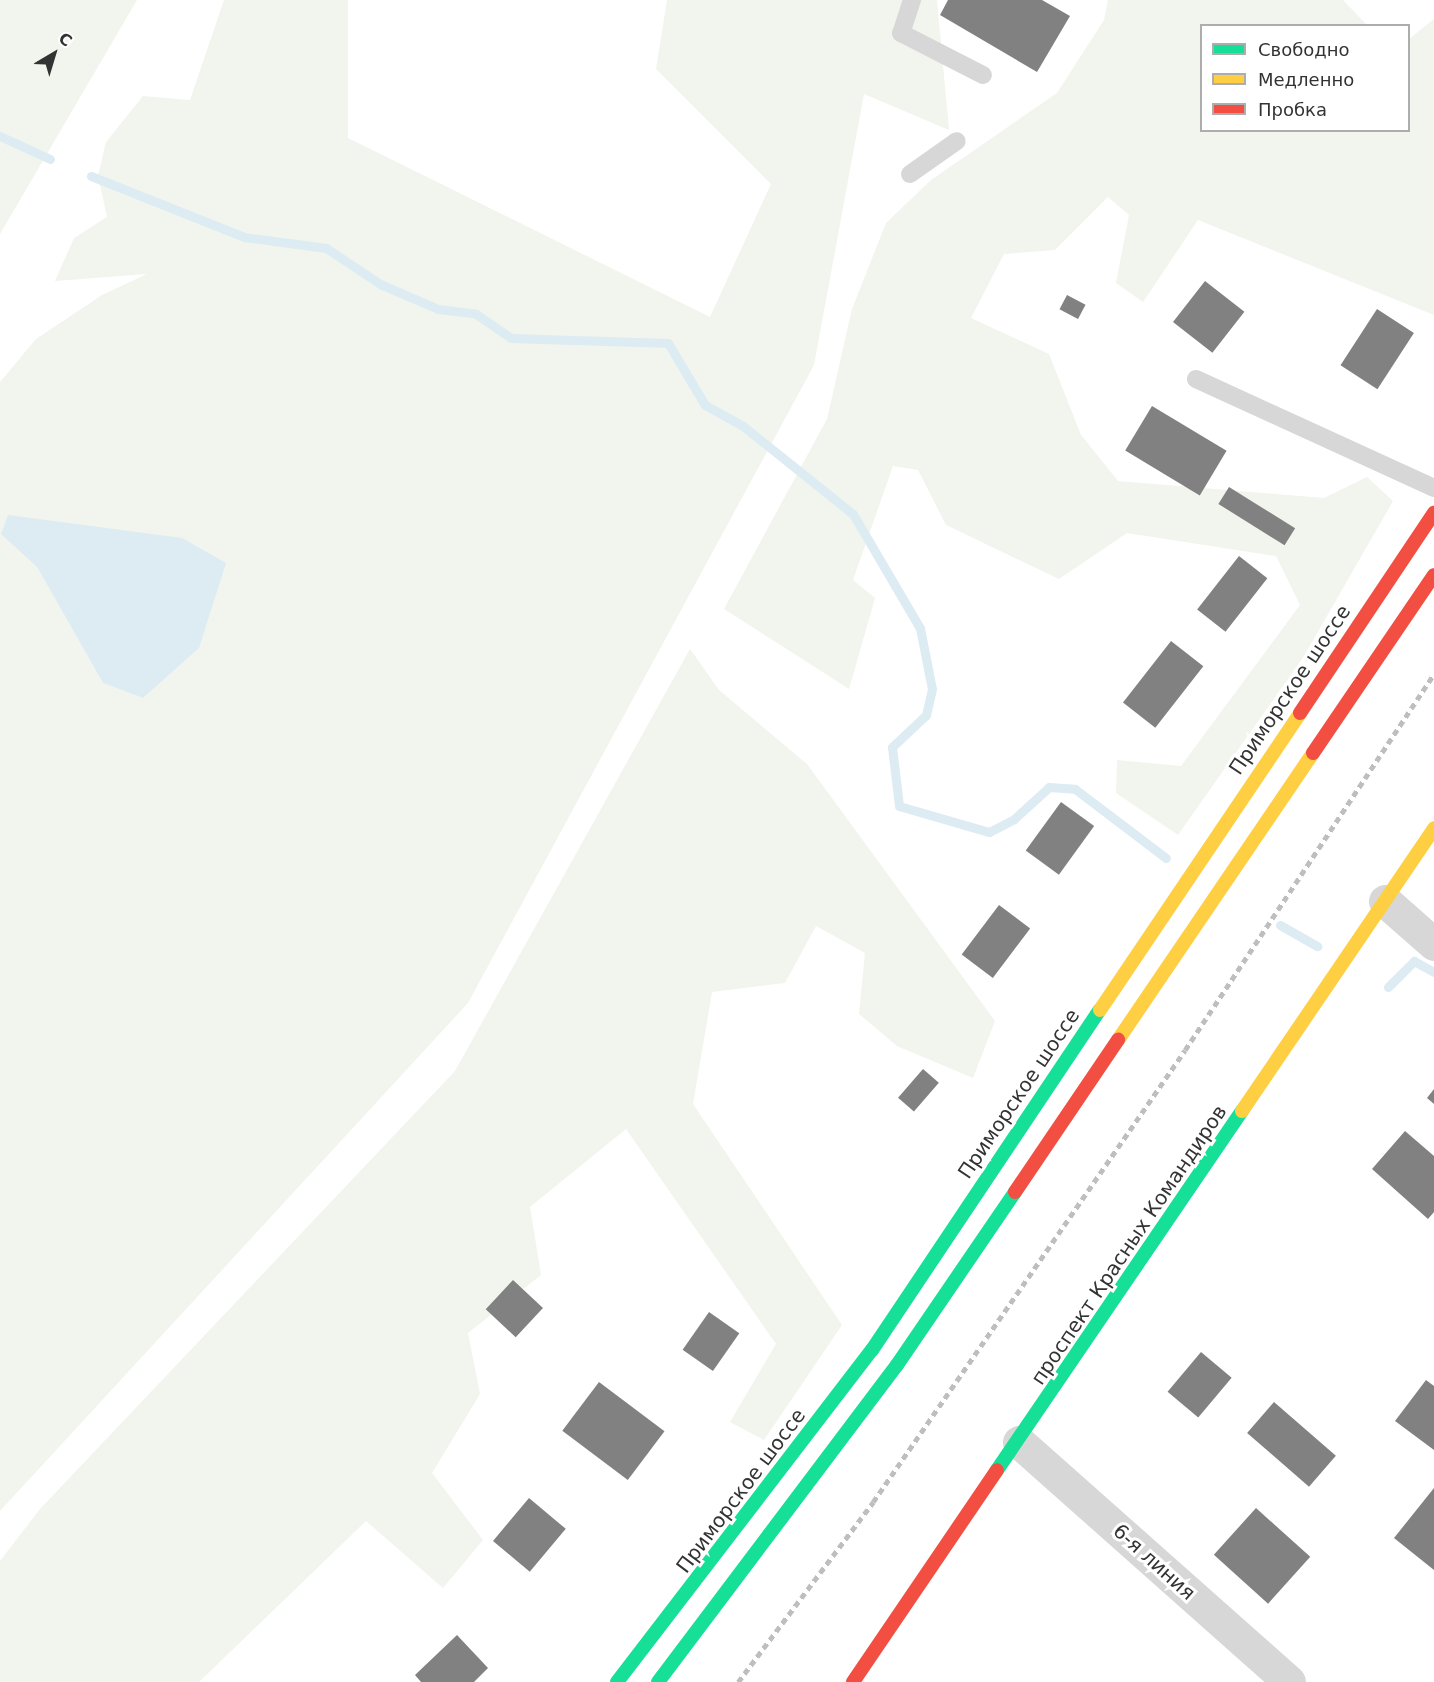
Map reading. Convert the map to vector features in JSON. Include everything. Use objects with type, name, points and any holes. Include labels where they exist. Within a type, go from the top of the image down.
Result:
[{"type":"main road","name":"Приморское шоссе","points":[[617,1682],[872,1350],[1434,513]]},
{"type":"main road","points":[[658,1682],[897,1365],[1434,575]]},
{"type":"main road","name":"проспект Красных Командиров","points":[[853,1682],[1019,1442],[1434,828]]},
{"type":"street","points":[[1385,901],[1434,944]]},
{"type":"street","name":"6-я линия","points":[[1019,1442],[1289,1682]]},
{"type":"lane","points":[[912,0],[901,33],[983,75]]},
{"type":"lane","points":[[910,174],[957,141]]},
{"type":"lane","points":[[1196,379],[1434,488]]},
{"type":"shaded area","points":[[0,0],[137,0],[0,234]]},
{"type":"shaded area","points":[[224,0],[348,0],[348,138],[710,317],[771,184],[656,69],[667,0],[937,0],[949,130],[864,94],[814,365],[468,1003],[0,1511],[0,382],[36,339],[102,295],[147,274],[55,281],[74,238],[107,217],[98,176],[106,142],[143,96],[190,100]],"holes":[[[37,567],[143,698],[103,683]]]},
{"type":"shaded area","points":[[1108,0],[1343,0],[1366,24],[1200,24],[1200,132],[1410,132],[1410,38],[1434,19],[1434,315],[1198,220],[1143,302],[1116,283],[1129,215],[1108,197],[1055,250],[1004,254],[971,318],[1049,354],[1081,435],[1118,481],[1324,498],[1367,477],[1393,501],[1304,656],[1178,835],[1116,793],[1117,760],[1181,766],[1300,605],[1276,556],[1127,533],[1059,579],[946,525],[918,470],[893,466],[853,580],[875,598],[849,689],[724,609],[827,419],[852,309],[886,223],[931,180],[1057,93],[1104,20]]},
{"type":"shaded area","points":[[8,515],[182,538],[226,563],[199,648],[143,698],[103,683],[37,567],[1,534]]},
{"type":"shaded area","points":[[690,649],[719,690],[807,764],[995,1021],[973,1078],[897,1046],[859,1014],[865,953],[816,926],[785,983],[712,992],[693,1104],[842,1325],[764,1440],[730,1422],[776,1344],[626,1129],[530,1207],[541,1275],[468,1333],[480,1394],[432,1473],[483,1540],[443,1588],[366,1521],[199,1682],[0,1682],[0,1561],[40,1509],[455,1071]]},
{"type":"building","points":[[948,0],[1042,0],[1070,16],[1037,72],[940,15]]},
{"type":"building","points":[[1205,281],[1244,312],[1212,353],[1173,322]]},
{"type":"building","points":[[1067,295],[1086,305],[1078,319],[1059,309]]},
{"type":"building","points":[[1377,309],[1414,333],[1377,389],[1341,365]]},
{"type":"building","points":[[1152,406],[1227,451],[1200,495],[1125,451]]},
{"type":"building","points":[[1229,487],[1295,528],[1285,545],[1218,504]]},
{"type":"building","points":[[1239,556],[1267,578],[1226,632],[1197,610]]},
{"type":"building","points":[[1171,641],[1203,666],[1155,728],[1123,702]]},
{"type":"building","points":[[1061,802],[1094,826],[1059,875],[1026,851]]},
{"type":"building","points":[[999,905],[1030,928],[993,978],[962,955]]},
{"type":"building","points":[[923,1069],[939,1083],[914,1111],[898,1098]]},
{"type":"building","points":[[1434,1089],[1434,1104],[1427,1098]]},
{"type":"building","points":[[1405,1131],[1434,1156],[1434,1212],[1428,1219],[1372,1169]]},
{"type":"building","points":[[513,1280],[543,1308],[516,1337],[486,1309]]},
{"type":"building","points":[[709,1312],[739,1333],[713,1371],[683,1350]]},
{"type":"building","points":[[1201,1352],[1232,1378],[1198,1418],[1168,1392]]},
{"type":"building","points":[[1426,1380],[1434,1386],[1434,1450],[1395,1421]]},
{"type":"building","points":[[599,1382],[664,1431],[628,1480],[562,1431]]},
{"type":"building","points":[[1274,1402],[1336,1456],[1309,1487],[1247,1433]]},
{"type":"building","points":[[1434,1488],[1434,1570],[1394,1538]]},
{"type":"building","points":[[529,1498],[566,1529],[530,1572],[493,1541]]},
{"type":"building","points":[[1256,1508],[1310,1557],[1268,1604],[1214,1555]]},
{"type":"building","points":[[457,1635],[488,1668],[474,1682],[421,1682],[415,1675]]},
{"type":"waterway","points":[[0,136],[50,159]]},
{"type":"waterway","points":[[91,176],[244,237],[326,248],[380,284],[438,309],[476,314],[511,338],[668,343],[705,405],[743,426],[853,514],[920,628],[932,689],[926,715],[892,747],[899,806],[989,832],[1014,819],[1049,787],[1075,789],[1166,858]]},
{"type":"waterway","points":[[1280,925],[1317,946]]},
{"type":"waterway","points":[[1388,987],[1414,961],[1434,972]]},
{"type":"railway","points":[[738,1682],[873,1502],[1185,1050],[1434,674]]},
{"type":"traffic: fast","points":[[617,1682],[872,1350],[1100,1010]]},
{"type":"traffic: fast","points":[[997,1470],[1242,1111]]},
{"type":"traffic: fast","points":[[658,1682],[897,1365],[1015,1192]]},
{"type":"traffic: slow","points":[[1100,1010],[1300,713]]},
{"type":"traffic: slow","points":[[1118,1040],[1313,753]]},
{"type":"traffic: slow","points":[[1242,1111],[1434,828]]},
{"type":"traffic: jam","points":[[1300,713],[1434,513]]},
{"type":"traffic: jam","points":[[1313,753],[1434,575]]},
{"type":"traffic: jam","points":[[1015,1192],[1118,1040]]},
{"type":"traffic: jam","points":[[853,1682],[997,1470]]}]
